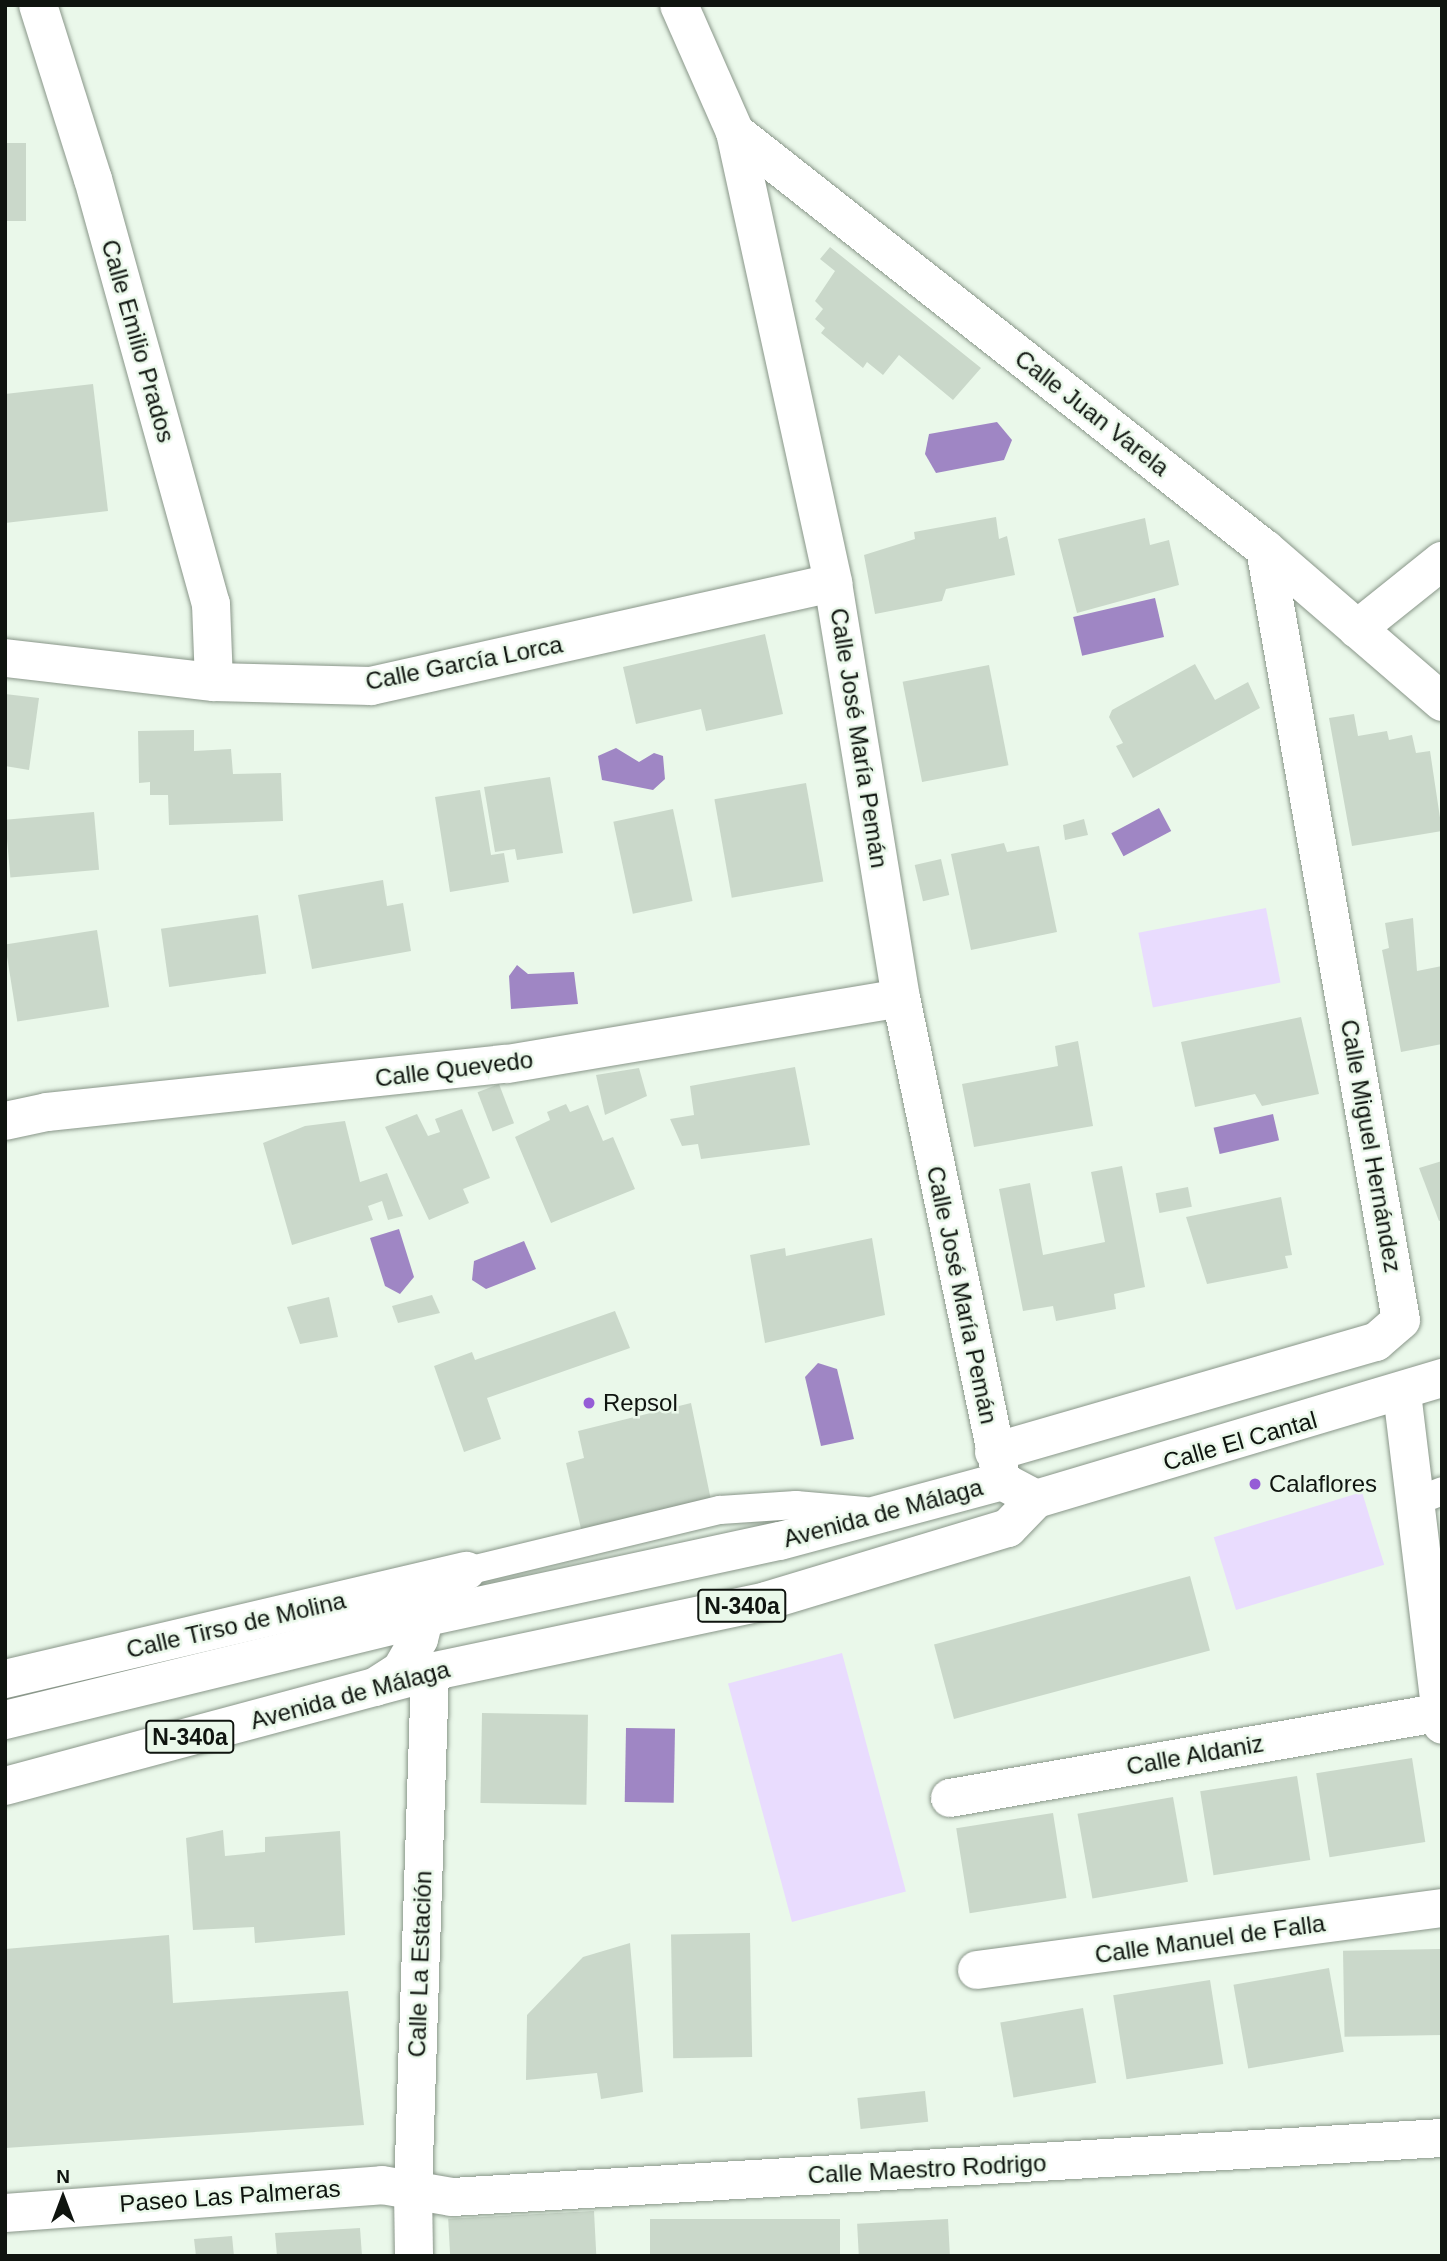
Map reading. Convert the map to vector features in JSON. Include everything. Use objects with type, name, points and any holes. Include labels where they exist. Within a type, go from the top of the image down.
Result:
[{"type":"street","name":"Calle Emilio Prados","points":[[38,5],[93,179],[211,604],[215,682]]},
{"type":"street","name":"Calle José María Pemán","points":[[679,5],[735,132],[834,583],[901,998],[998,1466]]},
{"type":"street","name":"Calle Juan Varela","points":[[735,132],[1265,549],[1442,702]]},
{"type":"street","name":"Calle Miguel Hernández","points":[[998,1466],[1376,1342],[1401,1320],[1265,549]]},
{"type":"street","points":[[1357,629],[1442,561]]},
{"type":"street","name":"Calle García Lorca","points":[[5,658],[215,682],[371,686],[834,583]]},
{"type":"street","name":"Calle Quevedo","points":[[5,1121],[507,1064],[901,998]]},
{"type":"street","name":"Calle El Cantal","points":[[1036,1499],[1402,1393],[1442,1378]]},
{"type":"street","points":[[1402,1393],[1428,1497],[1441,1719]]},
{"type":"street","name":"Avenida de Málaga","points":[[5,1720],[109,1695],[435,1588],[889,1513],[998,1466],[1036,1499],[1008,1528],[766,1601],[430,1672],[5,1786]]},
{"type":"street","points":[[375,1687],[401,1670],[435,1588]]},
{"type":"street","name":"Calle Tirso de Molina","points":[[5,1679],[206,1633],[435,1588]]},
{"type":"street","points":[[109,1695],[206,1633]]},
{"type":"street","name":"Calle La Estación","points":[[414,2256],[413,2191],[430,1672]]},
{"type":"street","name":"Calle Aldaniz","points":[[950,1798],[1441,1719]]},
{"type":"street","name":"Calle Manuel de Falla","points":[[977,1970],[1442,1908]]},
{"type":"street","name":"Calle Maestro Rodrigo","points":[[413,2191],[452,2197],[1442,2138]]},
{"type":"street","name":"Paseo Las Palmeras","points":[[5,2213],[382,2185],[413,2191]]},
{"type":"lane","points":[[435,1588],[720,1510],[796,1505],[889,1513]]},
{"type":"shaded area","points":[[997,422],[1012,440],[1004,460],[936,473],[925,454],[929,434]]},
{"type":"shaded area","points":[[1155,598],[1164,637],[1082,656],[1073,617]]},
{"type":"shaded area","points":[[616,748],[639,762],[654,753],[663,756],[665,779],[653,790],[602,780],[598,756]]},
{"type":"shaded area","points":[[1159,808],[1171,831],[1124,856],[1111,833]]},
{"type":"shaded area","points":[[1266,908],[1281,983],[1153,1007],[1138,933]]},
{"type":"shaded area","points":[[517,965],[528,974],[574,972],[578,1004],[511,1009],[509,976]]},
{"type":"shaded area","points":[[1273,1114],[1279,1140],[1220,1154],[1214,1128]]},
{"type":"shaded area","points":[[399,1229],[414,1277],[400,1294],[385,1286],[370,1238]]},
{"type":"shaded area","points":[[524,1241],[536,1269],[486,1289],[472,1280],[474,1261]]},
{"type":"shaded area","points":[[818,1363],[837,1369],[854,1439],[821,1446],[805,1377]]},
{"type":"shaded area","points":[[1362,1492],[1384,1565],[1236,1610],[1214,1537]]},
{"type":"shaded area","points":[[842,1653],[906,1892],[792,1922],[728,1684]]},
{"type":"shaded area","points":[[626,1728],[675,1729],[674,1803],[625,1802]]},
{"type":"building","points":[[5,143],[26,143],[26,221],[5,221]]},
{"type":"building","points":[[830,247],[981,368],[953,400],[899,355],[883,375],[867,362],[863,368],[821,333],[825,328],[815,319],[823,309],[815,301],[835,271],[820,259]]},
{"type":"building","points":[[93,384],[108,511],[5,523],[5,394]]},
{"type":"building","points":[[996,517],[999,539],[1007,536],[1015,575],[946,589],[942,601],[875,614],[864,555],[915,539],[914,532]]},
{"type":"building","points":[[1145,518],[1150,545],[1169,540],[1179,585],[1077,613],[1058,539]]},
{"type":"building","points":[[765,634],[783,714],[706,731],[701,709],[636,724],[623,667]]},
{"type":"building","points":[[1195,664],[1215,700],[1248,682],[1260,708],[1133,778],[1116,746],[1123,743],[1109,717],[1112,710]]},
{"type":"building","points":[[989,665],[1008,765],[922,782],[903,682]]},
{"type":"building","points":[[5,694],[39,698],[29,770],[5,766]]},
{"type":"building","points":[[1354,714],[1358,736],[1387,731],[1389,740],[1412,735],[1416,753],[1430,751],[1442,831],[1352,846],[1329,718]]},
{"type":"building","points":[[194,730],[194,751],[231,749],[233,774],[281,773],[283,821],[169,825],[168,795],[150,795],[150,782],[139,783],[138,731]]},
{"type":"building","points":[[550,777],[563,853],[517,860],[515,849],[495,852],[484,787]]},
{"type":"building","points":[[806,783],[823,881],[732,898],[714,799]]},
{"type":"building","points":[[480,790],[491,855],[504,853],[509,882],[450,892],[435,797]]},
{"type":"building","points":[[673,809],[693,901],[633,914],[613,822]]},
{"type":"building","points":[[94,812],[99,870],[10,878],[5,820]]},
{"type":"building","points":[[1084,819],[1088,835],[1065,840],[1063,825]]},
{"type":"building","points":[[1004,843],[1007,852],[1039,846],[1057,932],[971,950],[951,854]]},
{"type":"building","points":[[941,859],[949,895],[923,901],[915,865]]},
{"type":"building","points":[[383,880],[387,906],[403,903],[411,951],[312,969],[298,895]]},
{"type":"building","points":[[258,915],[266,973],[169,987],[161,929]]},
{"type":"building","points":[[1413,918],[1417,971],[1442,966],[1442,1044],[1401,1052],[1382,950],[1389,948],[1385,923]]},
{"type":"building","points":[[97,930],[109,1007],[17,1022],[5,945]]},
{"type":"building","points":[[1301,1017],[1319,1094],[1262,1106],[1255,1094],[1195,1107],[1181,1042]]},
{"type":"building","points":[[1078,1041],[1093,1126],[974,1147],[962,1084],[1058,1066],[1055,1046]]},
{"type":"building","points":[[795,1067],[810,1145],[701,1159],[698,1144],[682,1146],[670,1119],[694,1115],[690,1086]]},
{"type":"building","points":[[639,1068],[647,1096],[605,1115],[596,1075]]},
{"type":"building","points":[[499,1084],[514,1123],[493,1131],[478,1092]]},
{"type":"building","points":[[566,1104],[570,1112],[588,1105],[603,1141],[613,1137],[635,1189],[551,1223],[515,1137],[550,1120],[547,1112]]},
{"type":"building","points":[[462,1109],[490,1178],[463,1189],[469,1203],[429,1220],[385,1127],[417,1114],[428,1136],[440,1132],[435,1119]]},
{"type":"building","points":[[345,1121],[360,1182],[387,1173],[403,1216],[388,1220],[382,1201],[368,1206],[373,1220],[292,1245],[263,1143],[305,1126]]},
{"type":"building","points":[[1442,1161],[1442,1220],[1439,1221],[1419,1168]]},
{"type":"building","points":[[1122,1166],[1145,1287],[1114,1294],[1116,1309],[1056,1321],[1053,1306],[1023,1311],[999,1189],[1030,1183],[1043,1255],[1105,1242],[1091,1172]]},
{"type":"building","points":[[1188,1187],[1192,1207],[1159,1213],[1156,1193]]},
{"type":"building","points":[[1281,1197],[1292,1255],[1285,1256],[1288,1268],[1207,1284],[1186,1217]]},
{"type":"building","points":[[872,1238],[885,1315],[765,1343],[750,1255],[785,1248],[786,1256]]},
{"type":"building","points":[[432,1295],[440,1313],[398,1323],[392,1306]]},
{"type":"building","points":[[329,1297],[338,1337],[300,1344],[287,1307]]},
{"type":"building","points":[[615,1311],[630,1348],[487,1398],[501,1439],[464,1452],[434,1366],[472,1352],[475,1360]]},
{"type":"building","points":[[691,1403],[713,1510],[584,1542],[566,1463],[584,1458],[578,1431]]},
{"type":"building","points":[[1190,1576],[1210,1650],[954,1719],[934,1645]]},
{"type":"building","points":[[482,1713],[588,1715],[586,1805],[480,1803]]},
{"type":"building","points":[[1412,1758],[1425,1842],[1329,1857],[1316,1773]]},
{"type":"building","points":[[1297,1776],[1310,1860],[1214,1875],[1200,1791]]},
{"type":"building","points":[[1173,1797],[1188,1882],[1092,1899],[1077,1814]]},
{"type":"building","points":[[1053,1813],[1066,1898],[970,1913],[956,1828]]},
{"type":"building","points":[[223,1830],[225,1856],[265,1852],[265,1837],[340,1831],[345,1935],[255,1943],[254,1927],[193,1930],[186,1838]]},
{"type":"building","points":[[750,1933],[752,2057],[673,2058],[671,1934]]},
{"type":"building","points":[[169,1935],[173,2003],[348,1991],[364,2125],[5,2148],[5,1949]]},
{"type":"building","points":[[630,1943],[643,2092],[601,2099],[597,2073],[526,2080],[527,2015],[583,1957]]},
{"type":"building","points":[[1440,1949],[1442,2035],[1345,2037],[1343,1951]]},
{"type":"building","points":[[1329,1968],[1344,2052],[1248,2069],[1233,1985]]},
{"type":"building","points":[[1210,1980],[1223,2064],[1127,2079],[1113,1995]]},
{"type":"building","points":[[1083,2008],[1096,2083],[1013,2097],[1000,2023]]},
{"type":"building","points":[[925,2091],[928,2122],[861,2129],[857,2098]]},
{"type":"building","points":[[594,2211],[596,2256],[450,2256],[448,2219]]},
{"type":"building","points":[[650,2219],[840,2219],[840,2256],[650,2256]]},
{"type":"building","points":[[948,2219],[950,2256],[859,2256],[857,2224]]},
{"type":"building","points":[[360,2228],[362,2256],[277,2256],[275,2233]]},
{"type":"building","points":[[232,2236],[234,2256],[196,2256],[194,2239]]},
{"type":"place","name":"Repsol","points":[[589,1403]]},
{"type":"place","name":"Calaflores","points":[[1255,1484]]}]
